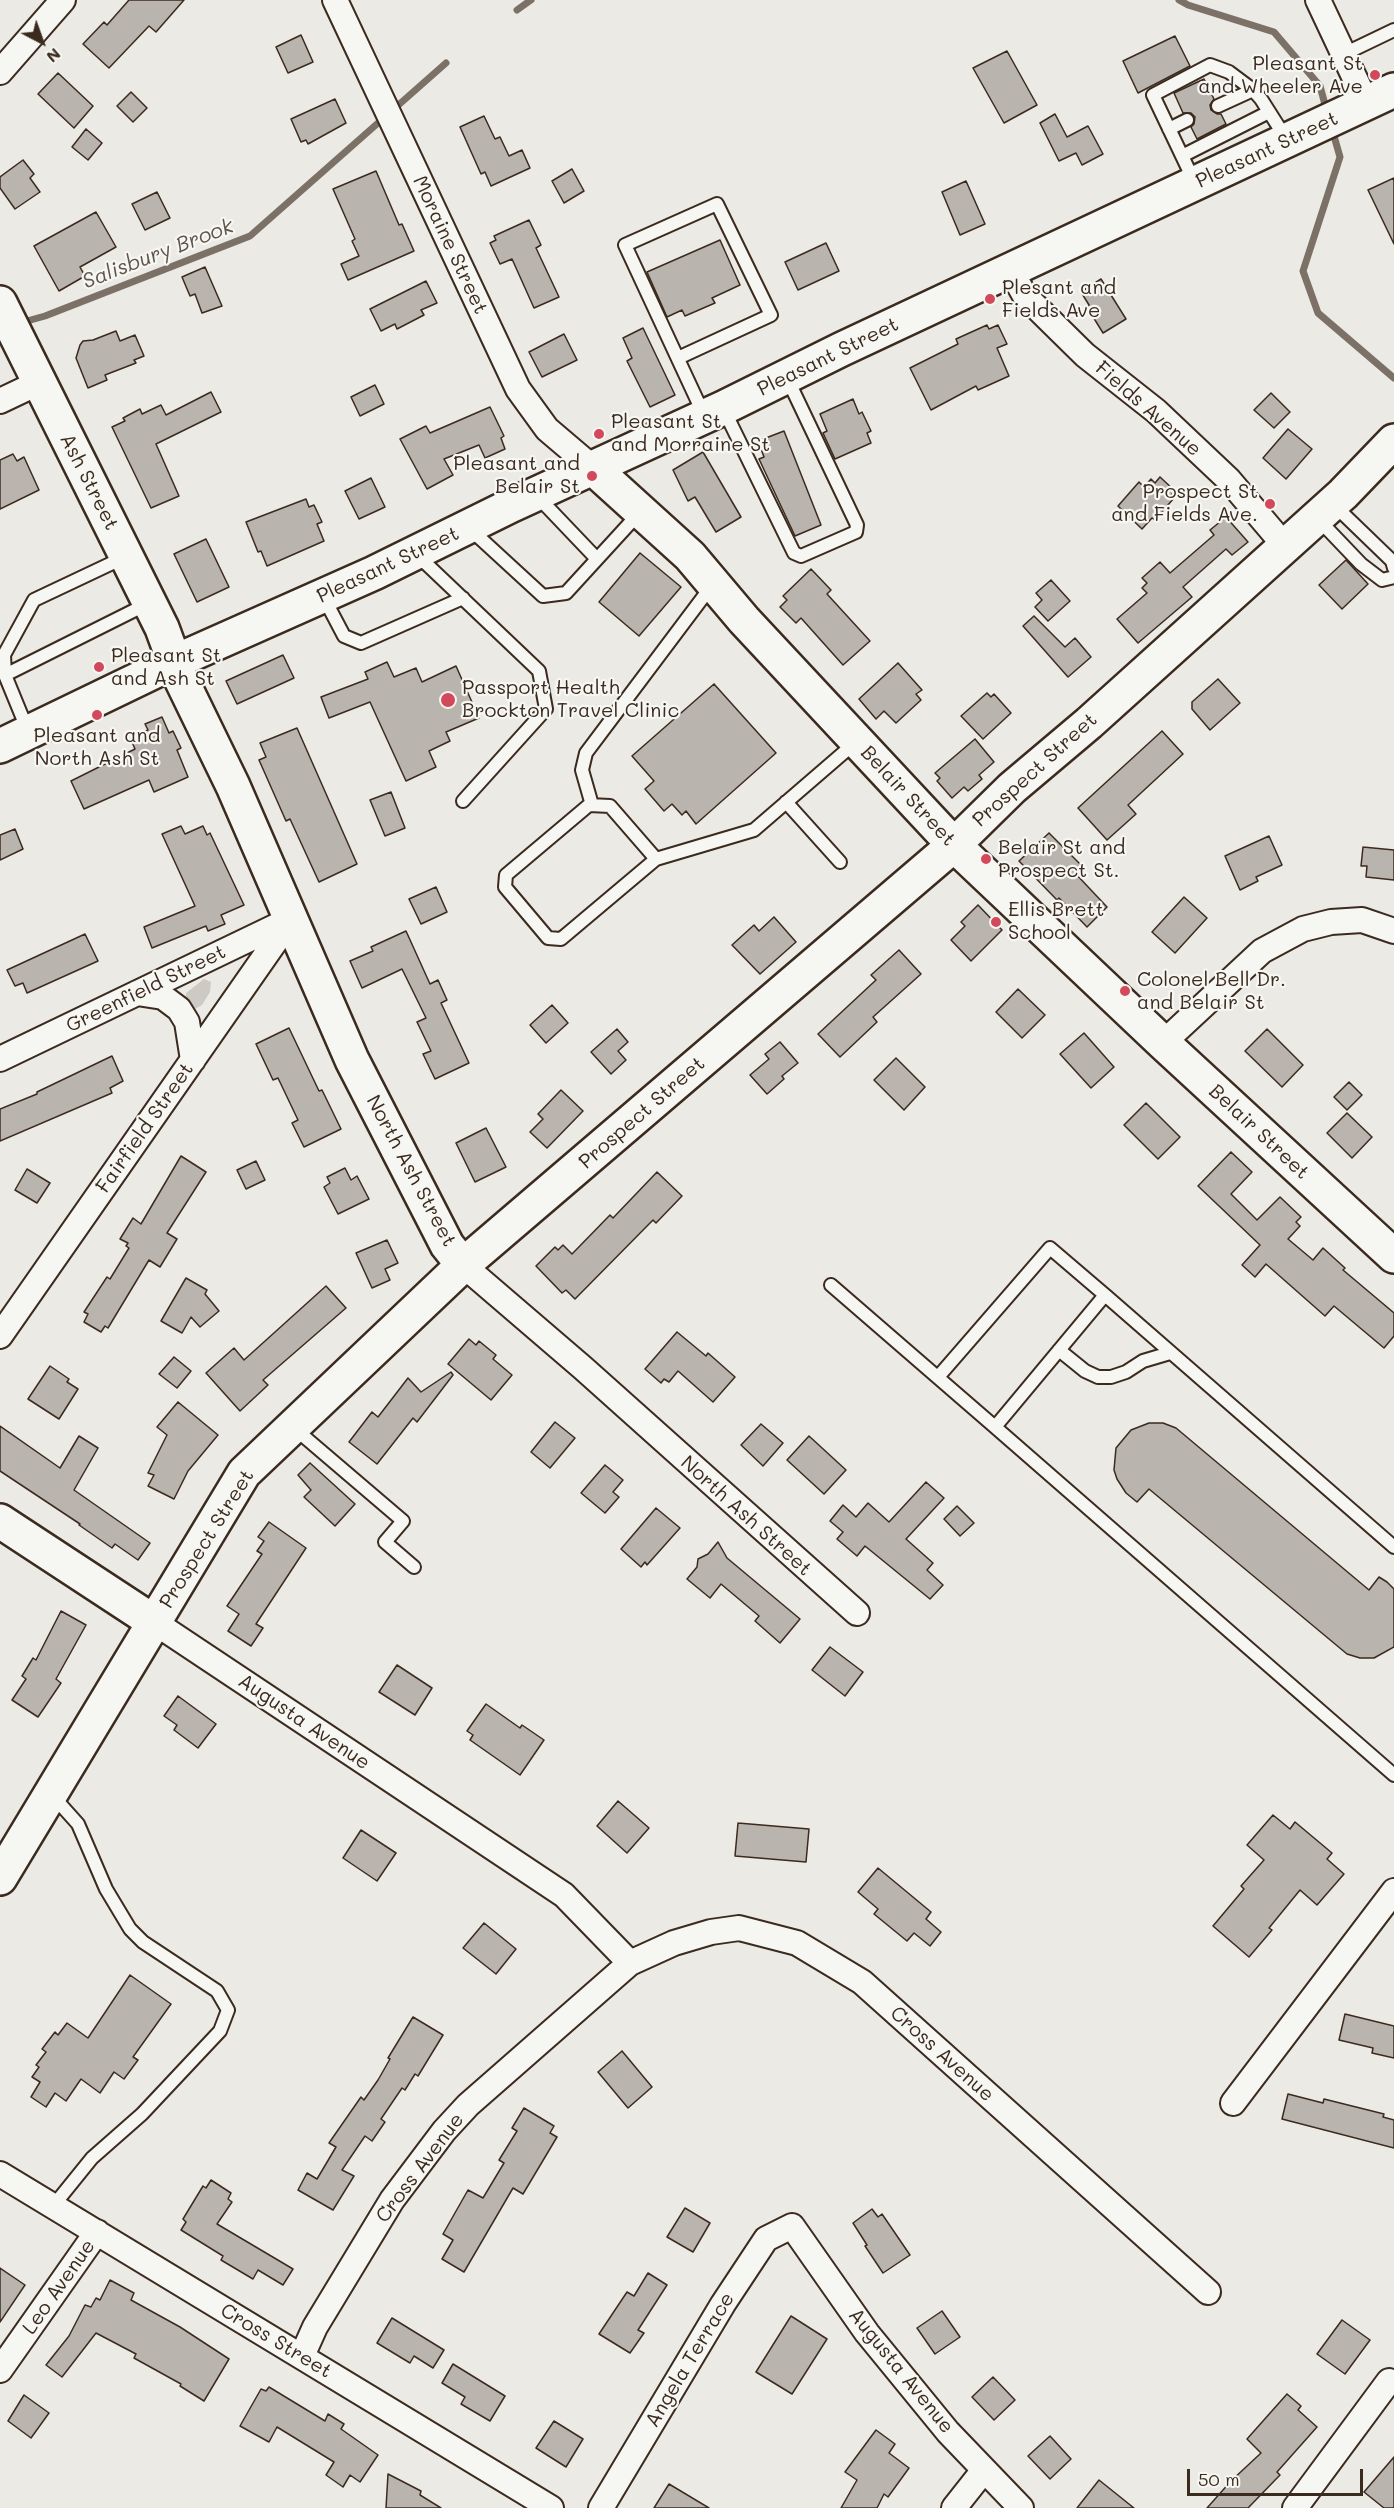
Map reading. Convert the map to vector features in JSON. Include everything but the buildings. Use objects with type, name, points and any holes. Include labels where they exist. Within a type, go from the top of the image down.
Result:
[{"type":"street","points":[[0,72],[63,0]]},
{"type":"street","name":"Moraine Street","points":[[335,0],[518,389],[548,429],[594,469]]},
{"type":"street","points":[[1318,0],[1344,54],[1372,101]]},
{"type":"street","name":"Pleasant Street","points":[[14,739],[594,469],[842,349],[1011,271],[1189,170],[1287,141],[1372,101]]},
{"type":"street","name":"Fields Avenue","points":[[1011,271],[1025,296],[1085,355],[1156,411],[1221,473],[1285,546]]},
{"type":"street","name":"Ash Street","points":[[8,318],[150,603],[162,628],[174,663]]},
{"type":"street","points":[[0,401],[40,382]]},
{"type":"street","name":"Prospect Street","points":[[0,1878],[244,1473],[463,1265],[954,845],[1012,788],[1089,723],[1324,511],[1394,441]]},
{"type":"street","name":"Belair Street","points":[[594,469],[690,556],[713,584],[954,845],[1163,1043],[1394,1256]]},
{"type":"street","name":"North Ash Street","points":[[174,663],[233,786],[352,1060],[447,1245],[463,1265],[583,1368],[857,1614]]},
{"type":"street","name":"Greenfield Street","points":[[0,1059],[291,919]]},
{"type":"street","name":"Fairfield Street","points":[[0,1336],[291,919]]},
{"type":"street","points":[[1163,1043],[1262,951],[1304,929],[1330,922],[1362,920],[1394,930]]},
{"type":"street","points":[[137,993],[163,998],[179,1009],[187,1022],[191,1035],[193,1060]]},
{"type":"street","name":"Augusta Avenue","points":[[0,1521],[564,1895],[630,1962]]},
{"type":"street","points":[[1233,2103],[1394,1891]]},
{"type":"street","name":"Cross Avenue","points":[[302,2356],[315,2327],[392,2200],[444,2131],[497,2077],[630,1962],[674,1943],[711,1932],[739,1928],[797,1943],[862,1982],[1208,2292]]},
{"type":"street","name":"Cross Street","points":[[0,2174],[551,2508]]},
{"type":"street","name":"Augusta Avenue","points":[[792,2226],[867,2333],[948,2432],[1021,2508]]},
{"type":"street","name":"Angela Terrace","points":[[601,2508],[723,2304],[766,2239],[792,2226]]},
{"type":"street","name":"Leo Avenue","points":[[0,2370],[97,2232]]},
{"type":"street","points":[[1295,2508],[1389,2381]]},
{"type":"street","points":[[954,2508],[984,2470]]},
{"type":"lane","points":[[1344,54],[1394,30]]},
{"type":"lane","points":[[1269,112],[1189,170],[1153,95],[1210,65],[1229,72],[1253,90],[1269,112],[1287,141]]},
{"type":"lane","points":[[1218,106],[1253,90]]},
{"type":"lane","points":[[1169,129],[1187,120]]},
{"type":"lane","points":[[678,358],[771,315],[717,204],[626,245],[678,358],[714,412],[794,553],[801,556],[856,532],[857,525],[786,377]]},
{"type":"lane","points":[[536,495],[597,559]]},
{"type":"lane","points":[[468,528],[543,596],[566,593],[641,511]]},
{"type":"lane","points":[[1324,511],[1392,561],[1394,568]]},
{"type":"lane","points":[[1324,511],[1361,564],[1382,580],[1394,577]]},
{"type":"lane","points":[[415,553],[539,671],[546,709],[463,801]]},
{"type":"lane","points":[[14,739],[4,655],[34,600],[126,556]]},
{"type":"lane","points":[[592,805],[582,770],[586,753],[713,584]]},
{"type":"lane","points":[[323,596],[344,636],[361,643],[463,598]]},
{"type":"lane","points":[[5,675],[150,603]]},
{"type":"lane","points":[[656,859],[610,806],[589,805],[506,875],[505,887],[548,938],[561,939],[656,859],[754,830],[857,741]]},
{"type":"lane","points":[[786,802],[840,862]]},
{"type":"lane","points":[[938,1377],[1050,1248],[1394,1547]]},
{"type":"lane","points":[[831,1285],[1394,1775]]},
{"type":"lane","points":[[995,1427],[1105,1295]]},
{"type":"lane","points":[[1059,1350],[1085,1371],[1098,1377],[1111,1377],[1126,1372],[1143,1361],[1170,1353]]},
{"type":"lane","points":[[293,1427],[403,1521],[385,1542],[414,1567]]},
{"type":"lane","points":[[52,1794],[78,1824],[106,1888],[130,1929],[143,1941],[217,1991],[228,2010],[220,2031],[142,2114],[92,2158],[54,2205]]},
{"type":"shaded area","points":[[204,979],[211,982],[210,992],[202,1005],[195,1009],[186,1001],[186,993]]},
{"type":"waterway","name":"Salisbury Brook","points":[[517,10],[531,0]]},
{"type":"waterway","name":"Salisbury Brook","points":[[1179,0],[1188,5],[1274,32],[1320,86],[1327,112]]},
{"type":"waterway","name":"Salisbury Brook","points":[[20,323],[45,316],[250,236],[446,63]]},
{"type":"waterway","name":"Salisbury Brook","points":[[1332,129],[1340,157],[1303,271],[1318,313],[1394,378]]},
{"type":"place","name":"Pleasant St and Wheeler Ave","points":[[1375,75]]},
{"type":"place","name":"Plesant and Fields Ave","points":[[990,299]]},
{"type":"place","name":"Pleasant St and Morraine St","points":[[599,434]]},
{"type":"place","name":"Pleasant and Belair St","points":[[592,476]]},
{"type":"place","name":"Prospect St and Fields Ave.","points":[[1270,504]]},
{"type":"place","name":"Pleasant St and Ash St","points":[[99,667]]},
{"type":"place","name":"Passport Health Brockton Travel Clinic","points":[[448,700]]},
{"type":"place","name":"Pleasant and North Ash St","points":[[97,715]]},
{"type":"place","name":"Belair St and Prospect St.","points":[[986,859]]},
{"type":"place","name":"Ellis Brett School","points":[[996,922]]},
{"type":"place","name":"Colonel Bell Dr. and Belair St","points":[[1125,991]]}]
